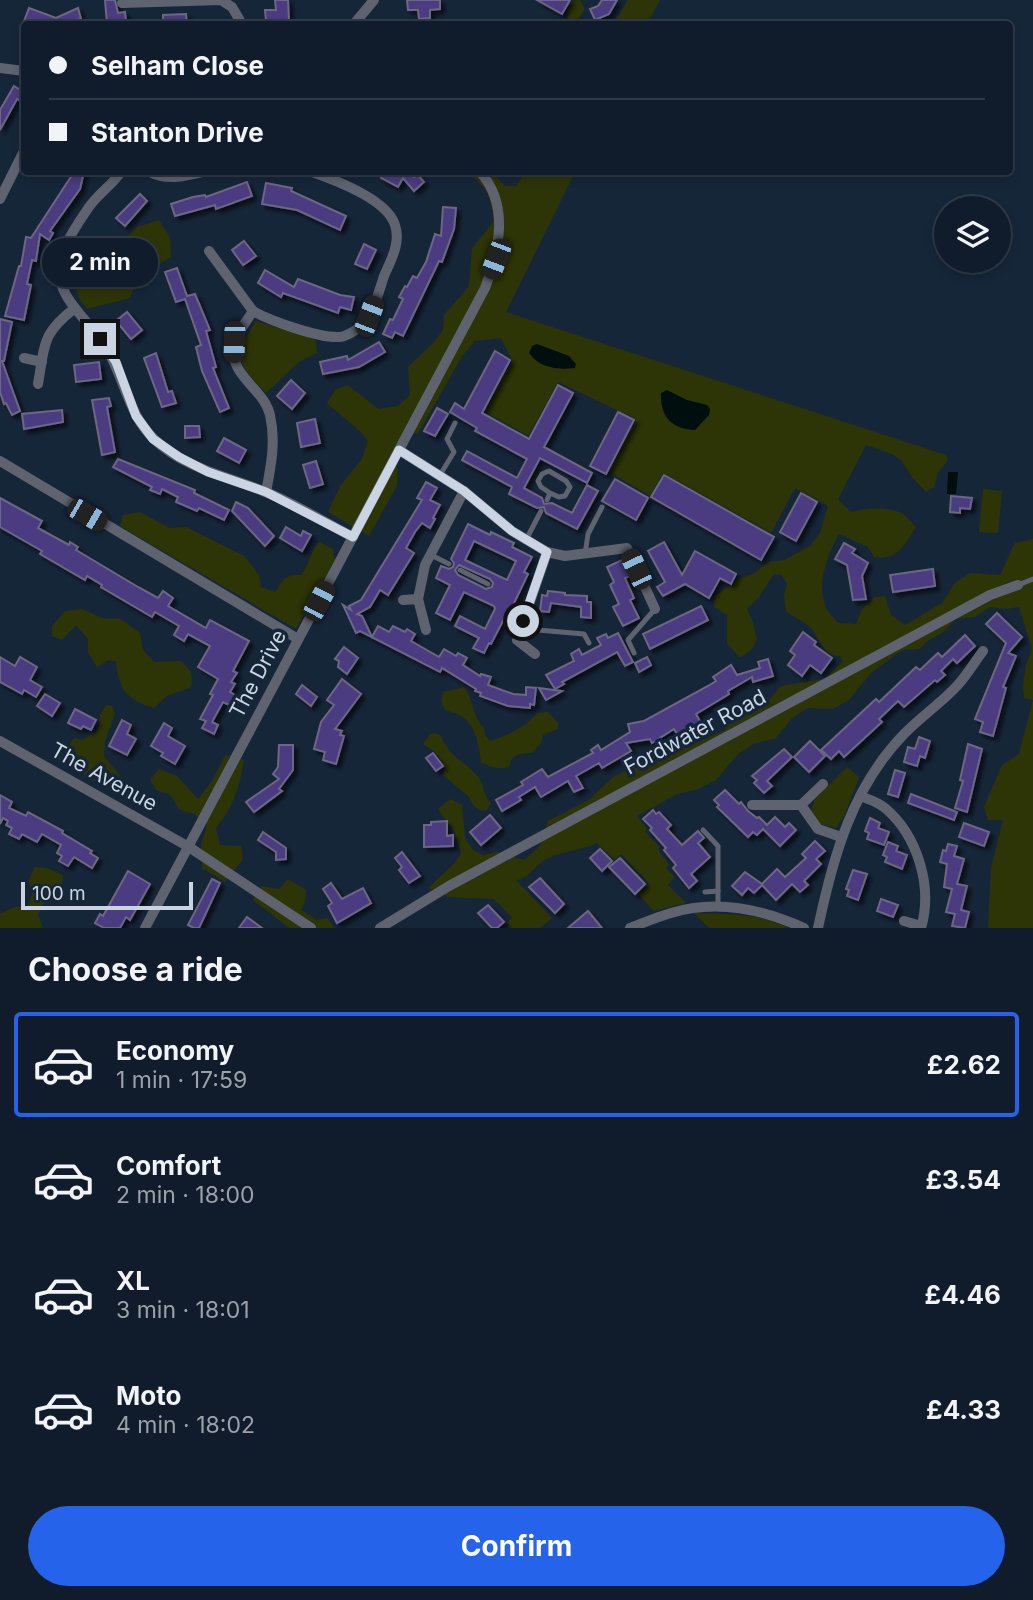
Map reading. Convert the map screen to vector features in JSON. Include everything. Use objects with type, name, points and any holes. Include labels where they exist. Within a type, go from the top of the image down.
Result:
[{"type":"street","points":[[122,3],[220,0],[232,6],[240,21]]},
{"type":"street","points":[[356,21],[374,0]]},
{"type":"street","points":[[0,68],[21,71]]},
{"type":"street","points":[[0,199],[21,157]]},
{"type":"street","points":[[118,175],[89,206],[59,263],[61,282],[75,308],[116,362],[136,416],[153,439],[179,457],[208,472],[266,492],[353,537]]},
{"type":"street","points":[[156,175],[181,178],[192,175]]},
{"type":"street","points":[[209,251],[253,311],[268,319],[320,334],[341,337],[358,329],[369,316],[397,243],[395,224],[385,210],[369,198],[337,180],[321,175]]},
{"type":"street","name":"The Drive","points":[[145,928],[485,288],[496,259],[499,240],[498,203],[490,183],[483,175]]},
{"type":"street","points":[[38,384],[46,338],[56,322],[75,308]]},
{"type":"street","points":[[253,311],[234,342],[233,357],[238,371],[264,401],[270,415],[274,455],[266,492]]},
{"type":"street","points":[[24,358],[42,362]]},
{"type":"street","points":[[399,450],[464,491],[526,540],[547,552],[565,556],[627,548],[655,609]]},
{"type":"street","points":[[0,461],[298,639]]},
{"type":"street","points":[[426,631],[418,599],[425,565],[464,491]]},
{"type":"street","points":[[535,654],[517,640],[547,552]]},
{"type":"street","name":"Fordwater Road","points":[[380,928],[449,886],[990,595],[1018,585]]},
{"type":"street","points":[[403,600],[418,599]]},
{"type":"street","points":[[818,928],[831,867],[841,837],[867,780],[904,734],[956,688],[983,652]]},
{"type":"street","name":"The Avenue","points":[[0,741],[189,847],[311,928]]},
{"type":"street","points":[[752,805],[801,805],[823,784]]},
{"type":"street","points":[[860,796],[884,807],[902,829],[920,859],[926,911],[921,927],[904,921]]},
{"type":"street","points":[[801,805],[818,829],[841,837]]},
{"type":"street","points":[[630,928],[687,909],[737,907],[774,915],[804,928]]},
{"type":"lane","points":[[440,475],[454,452],[447,439],[455,423]]},
{"type":"lane","points":[[549,471],[566,481],[570,487],[565,496],[559,497],[550,493],[541,487],[538,481],[542,474],[549,471]]},
{"type":"lane","points":[[547,500],[550,493]]},
{"type":"lane","points":[[585,554],[588,534],[602,507]]},
{"type":"lane","points":[[526,540],[541,510]]},
{"type":"lane","points":[[431,555],[449,564]]},
{"type":"lane","points":[[460,570],[488,584]]},
{"type":"lane","name":"Fordwater Road","points":[[1018,585],[1033,579]]},
{"type":"lane","points":[[634,653],[628,640],[655,609]]},
{"type":"lane","points":[[523,621],[538,630],[584,634],[589,643]]},
{"type":"lane","points":[[703,830],[718,846],[718,908]]},
{"type":"lane","points":[[705,892],[718,891]]},
{"type":"green space","points":[[580,0],[585,9],[577,21],[567,21],[569,8],[573,1]]},
{"type":"green space","points":[[628,0],[660,0],[649,21],[615,21]]},
{"type":"green space","points":[[470,175],[495,175],[505,186],[516,186],[523,175],[574,175],[506,312],[946,455],[948,460],[938,473],[934,487],[926,492],[902,461],[892,454],[866,445],[838,499],[851,512],[863,509],[897,511],[916,527],[900,550],[882,558],[874,557],[868,547],[839,534],[823,577],[825,605],[838,623],[856,624],[862,609],[875,597],[885,596],[891,615],[905,625],[942,603],[955,583],[970,573],[1000,575],[1015,543],[1033,539],[1033,700],[1024,698],[1026,665],[1032,649],[1019,607],[990,607],[975,617],[956,619],[944,632],[919,649],[902,650],[871,673],[849,700],[833,709],[808,708],[793,717],[775,739],[755,743],[738,754],[716,780],[699,789],[677,794],[637,816],[647,828],[645,832],[660,847],[658,850],[669,865],[666,868],[675,877],[668,885],[686,903],[654,911],[638,894],[649,883],[621,854],[614,860],[597,843],[549,858],[528,875],[516,880],[552,918],[540,928],[512,928],[507,923],[512,917],[494,899],[448,897],[429,888],[461,853],[455,833],[438,809],[450,799],[462,805],[465,838],[473,850],[483,855],[497,852],[524,860],[539,847],[548,821],[589,800],[613,777],[633,767],[647,752],[671,745],[698,742],[725,730],[737,714],[766,704],[779,688],[825,679],[843,661],[840,656],[825,650],[808,626],[786,611],[784,595],[787,583],[781,575],[774,574],[759,597],[747,609],[757,640],[751,650],[740,658],[727,643],[727,615],[714,607],[714,597],[738,579],[753,574],[768,562],[784,560],[810,546],[820,533],[828,506],[795,488],[771,533],[663,473],[650,496],[609,472],[636,419],[558,382],[528,436],[485,412],[512,360],[501,338],[475,341],[462,356],[419,432],[398,441],[391,455],[398,470],[397,486],[369,536],[328,512],[340,486],[362,459],[368,441],[327,403],[335,390],[348,385],[378,409],[398,406],[410,395],[408,367],[435,341],[443,330],[444,315],[469,286],[472,248],[494,221],[487,192]]},
{"type":"green space","points":[[159,220],[170,237],[171,257],[138,278],[130,298],[87,309],[80,300],[74,283],[88,273],[108,275],[122,269],[133,259],[127,237],[137,227]]},
{"type":"green space","points":[[256,321],[316,340],[317,353],[299,362],[266,393],[248,374],[241,359],[243,344]]},
{"type":"green space","points":[[983,489],[1002,491],[998,533],[979,532]]},
{"type":"green space","points":[[140,512],[169,528],[186,527],[244,556],[259,575],[261,587],[275,592],[285,578],[301,575],[319,542],[333,549],[335,560],[296,629],[120,526],[123,515]]},
{"type":"green space","points":[[82,609],[102,618],[121,619],[140,633],[143,650],[154,662],[181,661],[191,672],[192,684],[189,688],[167,696],[154,708],[131,697],[119,680],[116,662],[109,660],[97,667],[88,652],[88,639],[76,625],[62,640],[52,636],[52,626],[65,611]]},
{"type":"green space","points":[[464,687],[490,741],[516,730],[537,713],[548,712],[558,723],[558,729],[543,735],[541,743],[532,753],[514,757],[509,767],[498,768],[481,762],[476,736],[470,724],[459,715],[445,710],[441,701],[443,692]]},
{"type":"green space","points":[[1033,700],[1033,928],[988,928],[991,868],[1003,820],[988,820],[984,807],[1002,765],[1019,754]]},
{"type":"green space","points":[[106,705],[112,706],[115,713],[105,741],[104,756],[125,782],[118,795],[58,760],[74,738],[83,740],[98,730],[100,715]]},
{"type":"green space","points":[[436,733],[453,754],[479,778],[491,803],[487,810],[481,811],[474,806],[469,797],[443,775],[445,766],[434,751],[423,744],[430,734]]},
{"type":"green space","points":[[233,755],[244,760],[240,779],[231,805],[216,828],[220,845],[241,846],[243,859],[225,882],[202,868],[201,844],[207,825],[194,814],[180,810],[170,795],[156,790],[150,780],[159,769],[177,776],[198,799],[212,781],[225,756]]},
{"type":"green space","points":[[847,767],[859,777],[845,814],[836,828],[820,824],[811,810],[815,799]]},
{"type":"green space","points":[[35,867],[47,868],[63,875],[62,883],[46,899],[38,915],[43,928],[0,928],[0,914],[15,907],[28,906],[33,891],[28,882]]},
{"type":"green space","points":[[288,879],[306,890],[301,910],[317,920],[327,918],[335,928],[289,928],[253,900],[261,886],[279,889]]},
{"type":"green space","points":[[694,913],[754,917],[789,928],[709,928]]},
{"type":"shaded area","points":[[537,344],[569,356],[576,364],[575,368],[562,369],[538,362],[529,353],[532,346]]},
{"type":"shaded area","points":[[667,390],[687,400],[707,405],[710,409],[709,415],[695,430],[674,424],[665,415],[661,401],[661,393]]},
{"type":"shaded area","points":[[948,472],[958,472],[956,494],[947,494]]},
{"type":"building","points":[[105,0],[115,0],[118,13],[125,12],[126,21],[107,21]]},
{"type":"building","points":[[275,0],[288,0],[289,20],[266,21],[265,10],[276,10]]},
{"type":"building","points":[[407,0],[440,0],[440,9],[430,10],[430,18],[419,19],[418,10],[408,10]]},
{"type":"building","points":[[537,0],[570,0],[562,14]]},
{"type":"building","points":[[602,0],[617,0],[609,14],[595,20],[590,9],[598,6]]},
{"type":"building","points":[[29,8],[56,18],[78,8],[81,19],[73,21],[24,21]]},
{"type":"building","points":[[186,14],[187,21],[163,21],[163,15]]},
{"type":"building","points":[[14,86],[21,90],[21,101],[17,99],[0,130],[0,110]]},
{"type":"building","points":[[72,175],[83,175],[80,189],[50,231],[53,233],[49,240],[40,234],[36,261],[32,260],[27,284],[31,285],[24,320],[5,316],[21,266],[26,237],[31,238]]},
{"type":"building","points":[[383,175],[418,175],[424,182],[414,191],[403,178],[398,187],[381,178]]},
{"type":"building","points":[[247,182],[252,196],[216,209],[215,205],[175,216],[171,204],[193,197],[206,197]]},
{"type":"building","points":[[266,183],[292,188],[291,191],[346,216],[340,230],[297,210],[262,204]]},
{"type":"building","points":[[140,194],[147,201],[125,226],[116,218]]},
{"type":"building","points":[[443,207],[456,208],[454,229],[442,262],[439,261],[403,336],[395,332],[392,338],[383,334],[403,299],[399,297],[405,286],[407,287],[413,276],[417,278],[426,262],[435,234],[441,236]]},
{"type":"building","points":[[244,241],[256,256],[243,265],[232,250]]},
{"type":"building","points":[[98,243],[109,250],[98,267],[87,260]]},
{"type":"building","points":[[364,244],[376,250],[367,269],[355,264]]},
{"type":"building","points":[[177,268],[187,296],[195,294],[210,330],[206,331],[216,367],[213,368],[229,408],[220,412],[202,371],[196,347],[201,345],[185,299],[176,302],[165,272]]},
{"type":"building","points":[[265,270],[294,287],[298,279],[340,295],[354,297],[351,310],[340,307],[338,313],[283,293],[281,297],[258,283]]},
{"type":"building","points":[[127,312],[142,330],[131,339],[116,321]]},
{"type":"building","points":[[0,319],[12,322],[2,361],[20,411],[12,415],[0,392]]},
{"type":"building","points":[[379,342],[385,352],[359,367],[323,374],[320,362],[347,356],[348,360]]},
{"type":"building","points":[[495,351],[510,360],[482,413],[529,439],[558,385],[573,393],[544,447],[592,473],[587,483],[540,458],[524,488],[542,498],[544,504],[552,503],[572,513],[587,485],[598,491],[577,529],[546,513],[544,507],[537,508],[509,494],[512,487],[462,460],[467,451],[517,478],[527,459],[475,431],[477,428],[450,412],[455,403],[464,409]]},
{"type":"building","points":[[156,353],[168,392],[172,391],[176,403],[162,407],[144,358]]},
{"type":"building","points":[[99,362],[101,379],[76,382],[74,365]]},
{"type":"building","points":[[291,380],[305,393],[292,409],[277,396]]},
{"type":"building","points":[[109,398],[111,406],[107,407],[115,452],[102,455],[92,400]]},
{"type":"building","points":[[437,408],[448,414],[435,436],[424,431]]},
{"type":"building","points":[[62,410],[63,422],[24,429],[22,414]]},
{"type":"building","points":[[618,412],[634,420],[606,474],[590,466]]},
{"type":"building","points":[[315,419],[320,443],[301,447],[297,423]]},
{"type":"building","points":[[185,426],[199,426],[200,437],[185,438]]},
{"type":"building","points":[[224,438],[246,450],[239,463],[217,451]]},
{"type":"building","points":[[118,459],[195,490],[194,493],[229,510],[224,520],[199,508],[197,511],[176,502],[178,497],[162,489],[160,494],[150,490],[152,487],[113,467]]},
{"type":"building","points":[[316,461],[323,484],[310,488],[303,465]]},
{"type":"building","points":[[664,475],[774,537],[761,560],[651,497]]},
{"type":"building","points":[[615,479],[648,498],[636,520],[602,501]]},
{"type":"building","points":[[426,482],[437,488],[430,500],[440,505],[433,518],[435,519],[430,528],[422,523],[415,532],[406,548],[414,553],[388,595],[380,590],[370,607],[357,614],[362,616],[372,637],[378,626],[389,632],[393,626],[415,634],[411,641],[439,657],[444,649],[456,656],[458,653],[467,658],[463,665],[480,676],[491,677],[488,685],[513,694],[526,695],[526,687],[536,688],[534,705],[530,704],[530,708],[508,706],[480,696],[481,693],[475,691],[476,689],[442,668],[440,672],[360,631],[356,633],[343,605],[351,610],[349,606],[361,600],[422,500],[417,498]]},
{"type":"building","points":[[801,493],[817,502],[796,541],[780,532]]},
{"type":"building","points":[[951,496],[972,498],[970,509],[960,508],[960,513],[950,512]]},
{"type":"building","points":[[0,498],[42,521],[38,528],[69,545],[70,542],[78,547],[76,550],[138,587],[158,598],[163,591],[173,598],[168,606],[206,628],[210,620],[249,641],[233,671],[237,673],[231,682],[235,684],[230,692],[235,695],[229,705],[223,702],[212,722],[218,725],[214,734],[202,728],[206,721],[200,719],[218,679],[198,667],[210,646],[188,634],[184,641],[174,635],[179,626],[155,612],[152,617],[87,576],[85,580],[0,527]]},
{"type":"building","points":[[236,502],[248,508],[274,536],[265,546],[232,511]]},
{"type":"building","points":[[468,524],[514,543],[512,547],[532,557],[524,572],[528,574],[509,614],[507,613],[484,653],[473,648],[479,638],[455,626],[460,616],[485,629],[494,606],[464,592],[450,620],[436,613],[450,585],[436,578],[441,566],[449,569],[453,567],[451,559]],"holes":[[[474,541],[516,561],[507,580],[465,560]],[[459,565],[490,579],[492,587],[486,589],[458,575],[455,570]]]},
{"type":"building","points":[[286,527],[301,536],[303,531],[311,535],[302,551],[280,538]]},
{"type":"building","points":[[664,542],[682,575],[695,551],[736,574],[731,584],[720,578],[709,598],[685,584],[663,596],[657,587],[665,582],[648,551]]},
{"type":"building","points":[[844,543],[855,549],[852,553],[868,563],[862,576],[866,599],[853,600],[847,565],[835,559]]},
{"type":"building","points":[[622,560],[630,576],[625,578],[634,598],[630,600],[639,618],[623,626],[613,607],[619,604],[610,585],[614,582],[607,567]]},
{"type":"building","points":[[933,569],[935,586],[893,592],[890,575]]},
{"type":"building","points":[[548,591],[587,596],[587,602],[591,602],[591,618],[581,617],[581,607],[551,603],[549,612],[540,611],[542,595],[547,596]]},
{"type":"building","points":[[701,606],[708,620],[650,649],[643,634]]},
{"type":"building","points":[[997,613],[1022,637],[1008,653],[1016,656],[1003,687],[1006,688],[993,736],[980,732],[983,722],[975,719],[1006,643],[986,624]]},
{"type":"building","points":[[803,632],[816,642],[814,645],[832,658],[821,673],[810,665],[802,676],[788,665],[795,655],[790,651]]},
{"type":"building","points":[[618,633],[633,662],[625,666],[617,652],[562,682],[564,684],[555,689],[546,675],[574,661],[571,654],[579,649],[582,655],[601,645],[597,638],[606,634],[608,638]]},
{"type":"building","points":[[965,635],[975,646],[957,663],[953,659],[941,671],[945,675],[937,682],[935,680],[904,707],[898,701],[879,719],[882,722],[844,757],[839,751],[831,759],[821,750],[876,699],[879,702],[916,667],[920,670],[938,653],[942,657]]},
{"type":"building","points":[[344,647],[358,658],[347,674],[338,667],[339,661],[335,659]]},
{"type":"building","points":[[0,657],[15,666],[20,657],[37,667],[30,680],[42,687],[36,697],[24,690],[22,694],[0,682]]},
{"type":"building","points":[[647,657],[651,665],[639,672],[635,663]]},
{"type":"building","points":[[768,659],[773,676],[753,682],[752,677],[728,691],[729,694],[696,714],[702,725],[680,739],[674,729],[652,743],[650,739],[626,743],[631,751],[602,768],[599,763],[576,776],[583,788],[574,792],[568,781],[541,797],[535,787],[519,797],[521,800],[502,811],[496,800],[523,785],[521,782],[542,769],[548,777],[593,753],[591,750],[598,745],[601,750],[630,732],[628,724],[644,721],[708,686],[716,681],[713,677],[731,665],[737,675],[760,668],[758,662]]},
{"type":"building","points":[[342,679],[361,694],[335,729],[342,731],[340,735],[344,736],[336,764],[323,760],[325,752],[314,749],[321,722],[334,705],[327,700]]},
{"type":"building","points":[[302,685],[317,697],[311,706],[296,694]]},
{"type":"building","points":[[539,688],[562,691],[546,700]]},
{"type":"building","points":[[45,694],[60,703],[52,716],[37,706]]},
{"type":"building","points":[[75,709],[96,720],[91,730],[68,723]]},
{"type":"building","points":[[122,720],[131,725],[127,734],[136,739],[127,755],[109,746]]},
{"type":"building","points":[[164,723],[172,728],[168,736],[185,746],[175,764],[151,746]]},
{"type":"building","points":[[919,737],[930,741],[925,758],[920,756],[917,766],[904,762],[908,747],[915,749]]},
{"type":"building","points":[[810,741],[825,756],[809,772],[794,757]]},
{"type":"building","points":[[968,744],[982,749],[967,812],[955,808],[963,781],[960,780]]},
{"type":"building","points":[[279,745],[293,745],[293,770],[279,789],[282,791],[254,812],[246,802],[279,779],[273,774],[278,767]]},
{"type":"building","points":[[784,749],[792,757],[767,781],[772,786],[764,793],[754,783],[757,780],[752,776]]},
{"type":"building","points":[[433,753],[443,766],[436,771],[426,758]]},
{"type":"building","points":[[895,770],[905,773],[898,797],[888,794]]},
{"type":"building","points":[[725,790],[767,825],[775,817],[785,827],[789,823],[796,830],[780,846],[763,829],[757,835],[753,832],[748,837],[717,807],[719,805],[714,800]]},
{"type":"building","points":[[911,794],[957,812],[954,820],[908,803]]},
{"type":"building","points":[[0,795],[12,802],[9,808],[26,816],[28,812],[92,851],[90,853],[98,858],[92,868],[74,857],[68,866],[59,861],[62,856],[57,853],[61,845],[42,834],[37,842],[22,834],[19,839],[9,834],[12,828],[6,825],[8,821],[3,818],[0,824]]},
{"type":"building","points":[[653,810],[656,814],[659,812],[671,825],[667,829],[682,845],[698,831],[704,838],[698,843],[710,857],[691,874],[697,881],[689,888],[673,868],[676,865],[664,850],[666,848],[643,819]]},
{"type":"building","points":[[490,815],[501,828],[481,845],[470,832]]},
{"type":"building","points":[[870,818],[880,823],[878,828],[889,832],[884,845],[867,839],[869,833],[865,831]]},
{"type":"building","points":[[447,821],[447,836],[453,835],[453,846],[424,847],[424,825]]},
{"type":"building","points":[[964,823],[989,832],[984,846],[959,837]]},
{"type":"building","points":[[263,832],[286,848],[286,859],[276,860],[276,852],[258,840]]},
{"type":"building","points":[[815,841],[825,851],[816,859],[821,864],[804,881],[808,885],[800,892],[792,884],[776,900],[762,885],[754,893],[748,888],[742,895],[732,886],[745,872],[762,884],[777,869],[785,877],[806,858],[802,854]]},
{"type":"building","points":[[888,842],[898,846],[896,851],[907,855],[902,869],[885,862],[887,857],[883,855]]},
{"type":"building","points":[[948,844],[957,846],[954,856],[964,859],[957,884],[967,886],[961,910],[969,912],[965,928],[952,926],[955,914],[946,912],[952,889],[944,887],[947,864],[940,862],[943,850],[946,851]]},
{"type":"building","points":[[600,849],[612,861],[602,871],[590,858]]},
{"type":"building","points":[[402,852],[420,876],[409,883],[399,870],[402,867],[395,858]]},
{"type":"building","points":[[620,858],[645,884],[635,894],[609,867]]},
{"type":"building","points":[[853,870],[867,874],[858,900],[847,896],[849,890],[846,889]]},
{"type":"building","points":[[128,871],[150,884],[130,920],[126,917],[120,928],[104,928],[95,923],[100,914],[103,916]]},
{"type":"building","points":[[540,878],[564,904],[555,913],[529,887]]},
{"type":"building","points":[[212,879],[220,883],[199,928],[194,928],[188,925]]},
{"type":"building","points":[[331,883],[342,899],[363,888],[371,903],[337,923],[328,906],[332,903],[323,889]]},
{"type":"building","points":[[881,899],[898,905],[893,917],[877,911]]},
{"type":"building","points":[[488,905],[504,922],[497,928],[492,928],[478,913]]},
{"type":"building","points":[[588,911],[602,928],[568,928]]},
{"type":"building","points":[[247,917],[262,928],[239,928]]},
{"type":"route","points":[[100,339],[116,362],[136,416],[153,439],[208,472],[266,492],[353,537],[399,450],[464,491],[512,531],[547,552],[523,621]]}]
